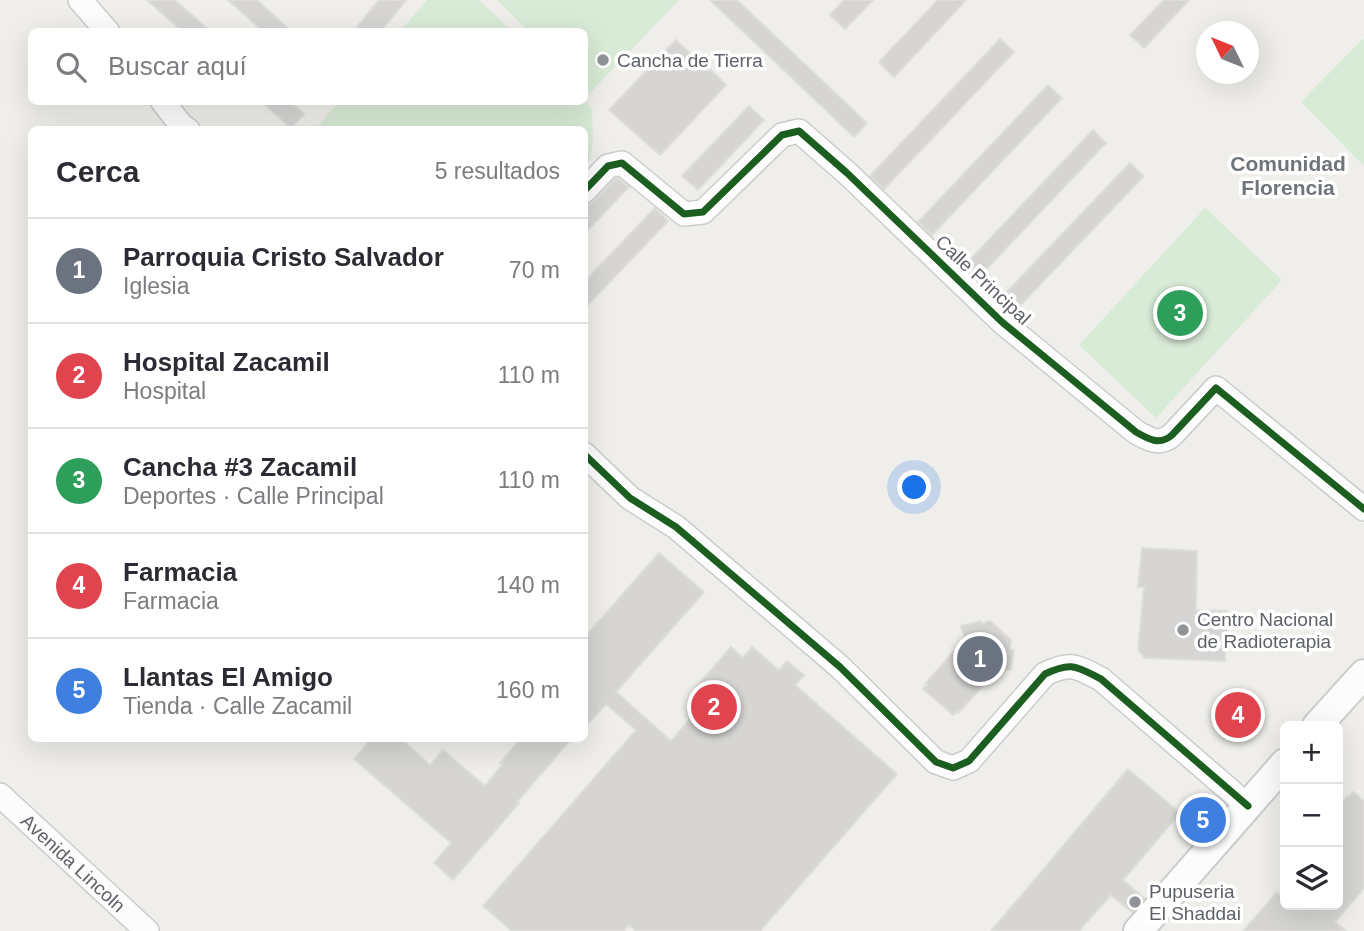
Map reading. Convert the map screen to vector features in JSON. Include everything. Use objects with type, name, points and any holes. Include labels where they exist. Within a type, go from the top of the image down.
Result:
[{"type":"street","points":[[80,0],[104,28]]},
{"type":"street","points":[[165,105],[182,126]]},
{"type":"street","name":"Calle Principal","points":[[588,187],[608,166],[622,163],[684,214],[703,212],[782,135],[799,131],[847,173],[1002,322],[1136,432],[1155,441],[1164,441],[1216,388],[1364,509]]},
{"type":"street","points":[[588,458],[630,498],[676,527],[839,667],[936,762],[953,768],[969,761],[1045,674],[1059,667],[1075,666],[1101,680],[1248,806]]},
{"type":"street","points":[[1322,721],[1364,674]]},
{"type":"street","points":[[1138,931],[1280,769]]},
{"type":"street","name":"Avenida Lincoln","points":[[0,794],[147,931]]},
{"type":"green space","points":[[427,0],[479,0],[509,28],[403,28]]},
{"type":"green space","name":"Cancha de Tierra","points":[[497,0],[679,0],[589,94],[588,28],[525,28]]},
{"type":"green space","points":[[1364,38],[1364,166],[1301,102]]},
{"type":"green space","points":[[588,104],[592,109],[593,132],[588,163],[588,126],[318,126],[336,105]]},
{"type":"green space","points":[[1205,208],[1282,280],[1156,418],[1079,345]]},
{"type":"building","points":[[147,0],[175,0],[206,28],[178,28]]},
{"type":"building","points":[[228,0],[257,0],[288,28],[260,28]]},
{"type":"building","points":[[379,0],[406,0],[383,28],[356,28]]},
{"type":"building","points":[[710,0],[737,0],[867,123],[854,137]]},
{"type":"building","points":[[844,0],[873,0],[845,29],[830,15]]},
{"type":"building","points":[[938,0],[966,0],[894,77],[879,62]]},
{"type":"building","points":[[1164,0],[1189,0],[1144,48],[1130,35]]},
{"type":"building","points":[[1000,39],[1014,52],[884,189],[870,176]]},
{"type":"building","points":[[676,40],[726,85],[660,155],[609,110]]},
{"type":"building","points":[[1048,85],[1062,98],[932,235],[918,222]]},
{"type":"building","points":[[265,105],[294,105],[304,114],[293,126],[289,126]]},
{"type":"building","points":[[749,106],[764,120],[698,190],[682,176]]},
{"type":"building","points":[[1093,130],[1106,143],[977,279],[964,266]]},
{"type":"building","points":[[1130,163],[1144,176],[1013,313],[999,300]]},
{"type":"building","points":[[618,178],[629,187],[588,230],[588,205]]},
{"type":"building","points":[[655,208],[668,221],[588,305],[588,278]]},
{"type":"building","points":[[1142,548],[1197,551],[1196,610],[1227,611],[1225,661],[1145,658],[1138,650],[1144,587],[1138,587]]},
{"type":"building","points":[[659,553],[704,592],[616,692],[671,741],[704,703],[692,692],[731,647],[743,658],[752,647],[779,670],[787,661],[804,675],[795,685],[897,774],[760,931],[636,931],[629,925],[623,931],[512,931],[483,906],[636,730],[606,704],[588,724],[588,633]]},
{"type":"building","points":[[981,621],[981,624],[990,621],[1011,640],[1010,649],[1014,650],[1011,670],[998,669],[958,713],[957,711],[953,715],[923,689],[965,639],[961,626]]},
{"type":"building","points":[[1230,696],[1258,719],[1245,734],[1217,711]]},
{"type":"building","points":[[369,742],[404,742],[430,765],[443,750],[485,786],[518,742],[569,742],[453,880],[434,863],[451,843],[354,759]]},
{"type":"building","points":[[1128,769],[1180,813],[1123,880],[1144,898],[1132,912],[1111,895],[1079,931],[991,931]]},
{"type":"building","points":[[1353,792],[1364,801],[1364,888],[1335,922],[1346,931],[1243,931],[1277,892],[1280,895],[1280,910],[1343,910],[1343,800]]},
{"type":"building","points":[[1205,805],[1217,815],[1200,835],[1188,825]]},
{"type":"cycle path","points":[[588,187],[608,166],[622,163],[684,214],[703,212],[782,135],[799,131],[847,173],[1002,322],[1136,432],[1158,441],[1168,438],[1216,388],[1364,509]]},
{"type":"cycle path","points":[[588,458],[630,498],[676,527],[840,667],[936,762],[953,768],[969,761],[1045,674],[1074,667],[1101,679],[1248,806]]},
{"type":"place","name":"Cancha de Tierra","points":[[603,60]]},
{"type":"place","name":"Cancha #3 Zacamil","points":[[1180,313]]},
{"type":"place","name":"Centro Nacional de Radioterapia","points":[[1183,630]]},
{"type":"place","name":"Parroquia Cristo Salvador","points":[[980,659]]},
{"type":"place","name":"Hospital Zacamil","points":[[714,707]]},
{"type":"place","name":"Farmacia","points":[[1238,715]]},
{"type":"place","name":"Llantas El Amigo","points":[[1203,820]]},
{"type":"place","name":"Pupuseria El Shaddai","points":[[1135,902]]},
{"type":"district","name":"Comunidad Florencia","points":[[1288,175]]}]
